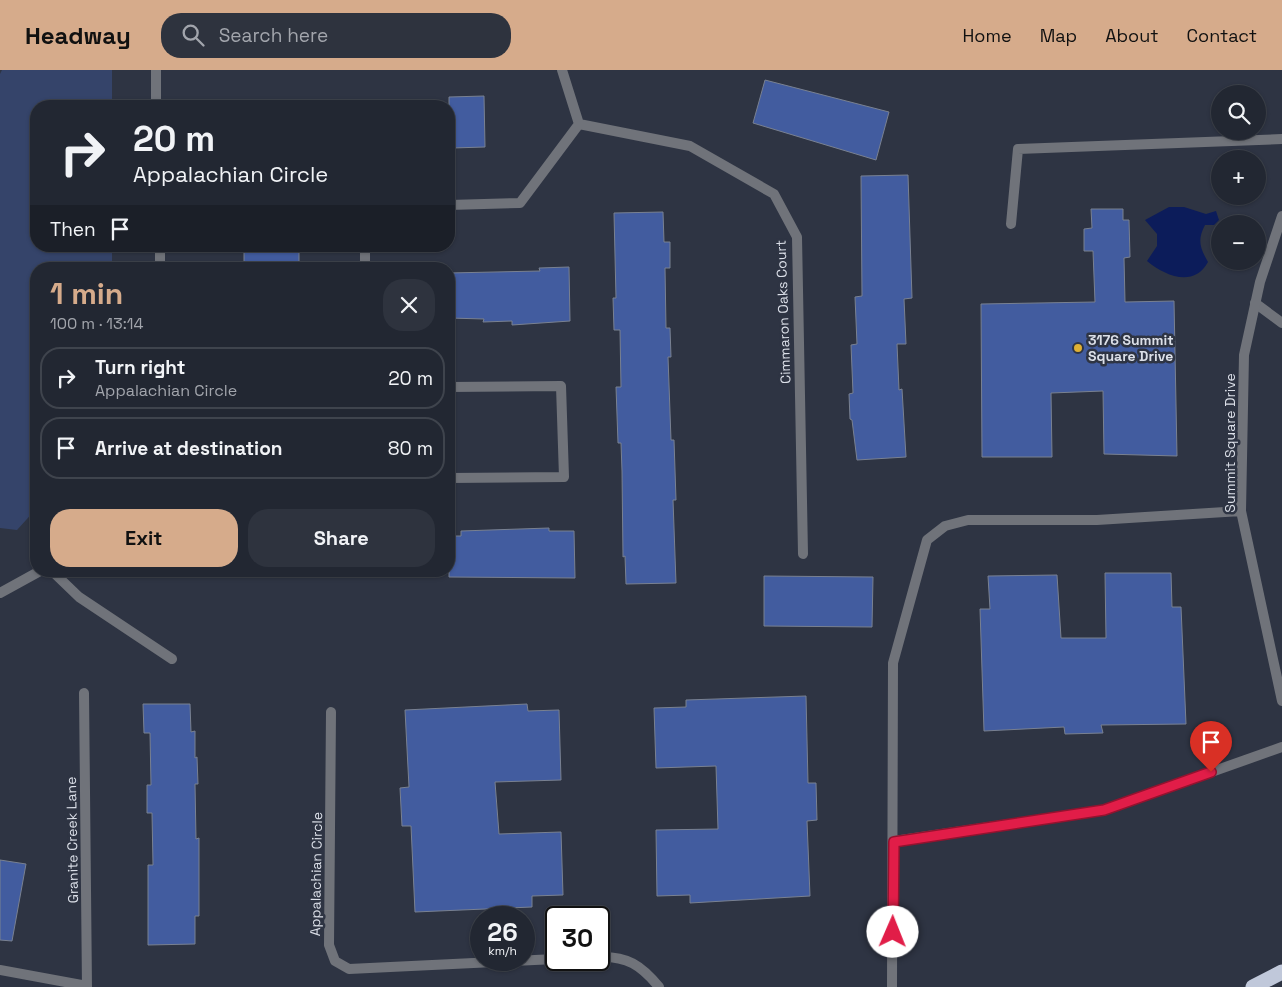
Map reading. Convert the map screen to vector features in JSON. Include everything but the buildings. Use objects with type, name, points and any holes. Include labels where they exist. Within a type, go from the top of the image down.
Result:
[{"type":"highway","points":[[1253,987],[1282,972]]},
{"type":"street","points":[[156,70],[156,100]]},
{"type":"street","points":[[455,205],[520,203],[578,124],[562,70]]},
{"type":"street","name":"Cimmaron Oaks Court","points":[[578,124],[690,146],[774,194],[788,220],[797,238],[803,554]]},
{"type":"street","points":[[1012,224],[1018,149],[1282,139]]},
{"type":"street","name":"Summit Square Drive","points":[[1282,216],[1260,282],[1244,355],[1241,511],[1282,701]]},
{"type":"street","points":[[1256,303],[1282,323]]},
{"type":"street","points":[[455,387],[561,386],[564,477],[455,478]]},
{"type":"street","points":[[892,987],[894,842],[893,663],[927,540],[945,526],[968,520],[1097,520],[1241,511]]},
{"type":"street","points":[[0,593],[30,576]]},
{"type":"street","points":[[58,577],[79,597],[172,659]]},
{"type":"street","name":"Granite Creek Lane","points":[[0,970],[87,986],[84,693]]},
{"type":"street","name":"Appalachian Circle","points":[[331,712],[329,945],[335,961],[349,969],[545,960]]},
{"type":"street","points":[[894,842],[1104,810],[1282,747]]},
{"type":"street","points":[[610,957],[617,957],[637,964],[659,987]]},
{"type":"shaded area","points":[[2,70],[112,70],[112,100],[30,100],[30,252],[112,252],[112,262],[30,262],[30,516],[17,530],[0,528],[0,74]]},
{"type":"shaded area","points":[[1169,207],[1184,207],[1206,214],[1216,211],[1217,215],[1211,215],[1211,225],[1205,225],[1201,235],[1201,248],[1208,262],[1202,270],[1195,275],[1179,277],[1162,271],[1147,261],[1157,246],[1157,234],[1145,220]]},
{"type":"place","name":"3176 Summit Square Drive","points":[[1078,348]]},
{"type":"route","points":[[893,932],[894,842],[1104,810],[1211,772]]}]
